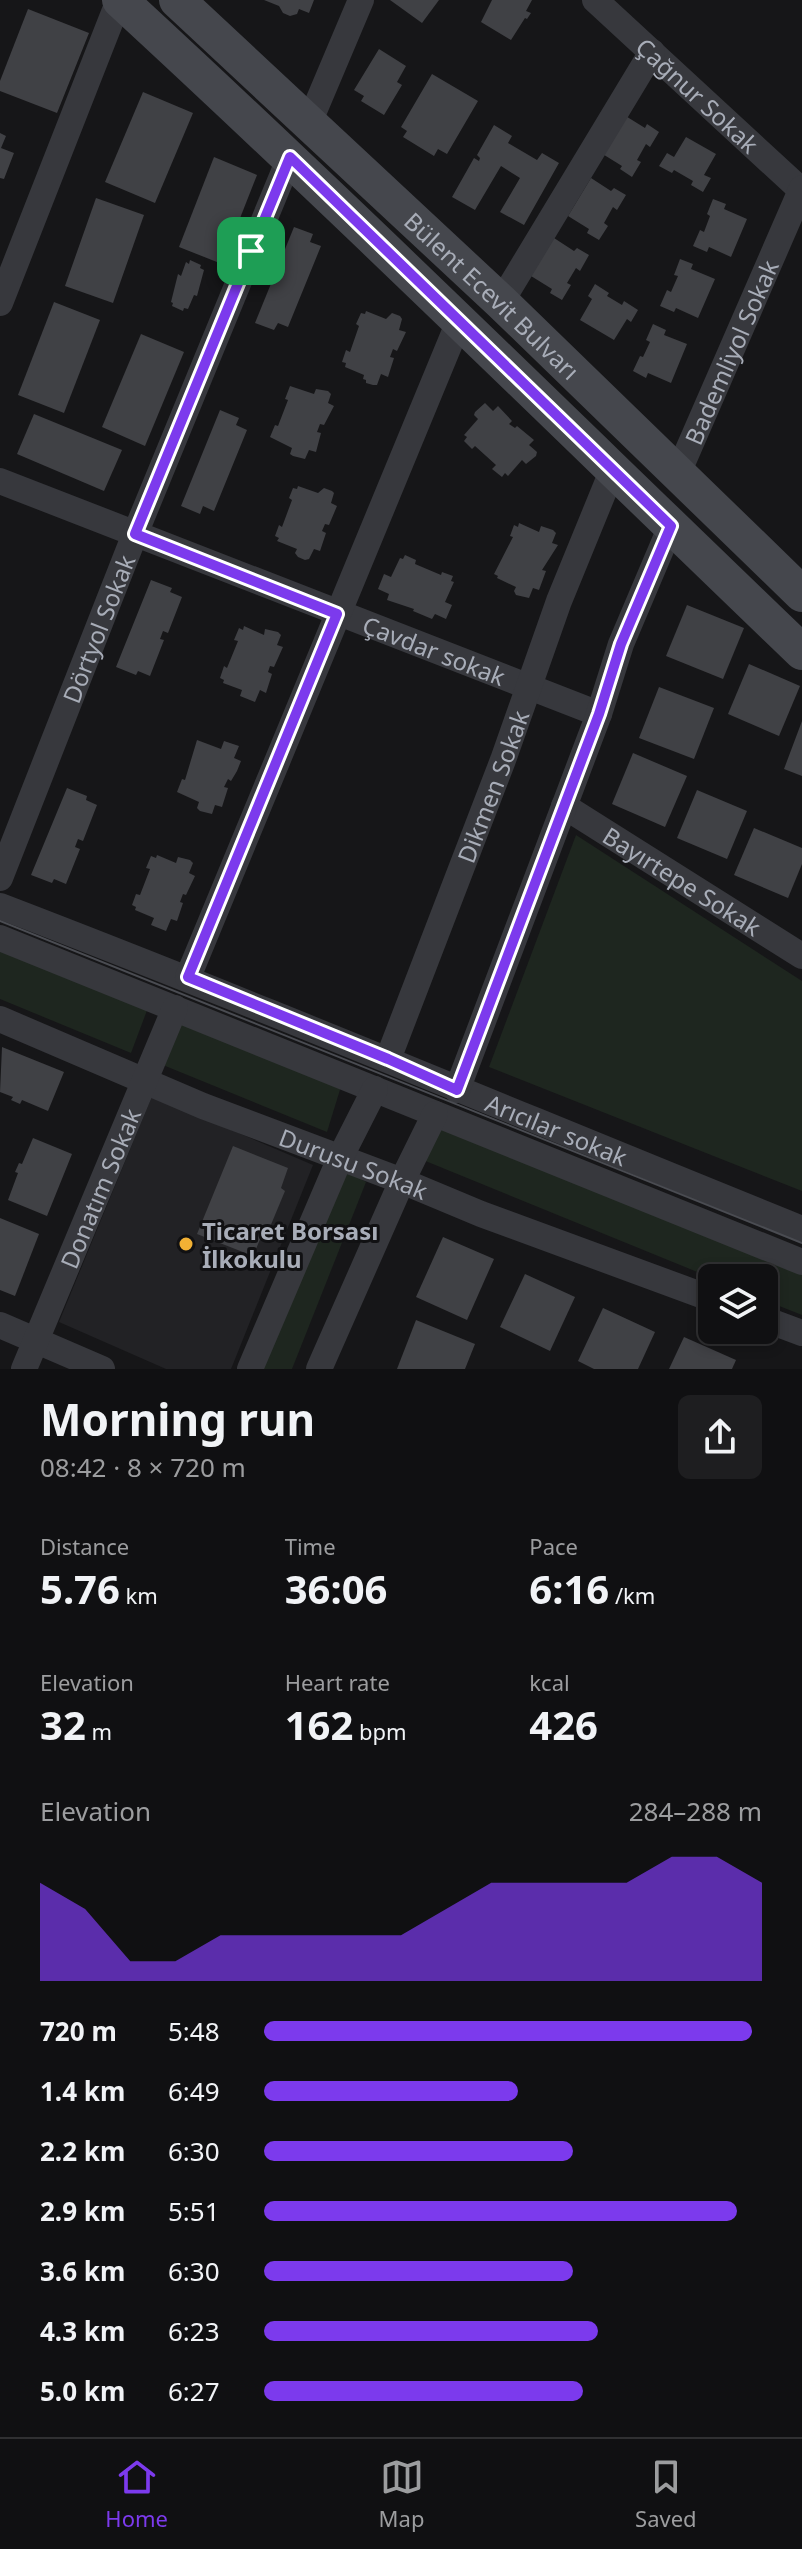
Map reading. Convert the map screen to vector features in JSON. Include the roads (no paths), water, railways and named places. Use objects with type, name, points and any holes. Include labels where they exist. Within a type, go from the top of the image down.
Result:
[{"type":"main road","name":"Bülent Ecevit Bulvarı","points":[[120,0],[460,319],[802,652]]},
{"type":"main road","name":"Bülent Ecevit Bulvarı","points":[[177,0],[501,302],[802,594]]},
{"type":"street","points":[[0,303],[120,0]]},
{"type":"street","points":[[309,123],[361,0]]},
{"type":"street","name":"Çağnur Sokak","points":[[595,0],[802,190]]},
{"type":"street","points":[[501,302],[652,52]]},
{"type":"street","name":"Dörtyol Sokak","points":[[0,878],[135,534],[290,157]]},
{"type":"street","name":"Bademliyol Sokak","points":[[678,473],[802,190]]},
{"type":"street","points":[[188,977],[460,319]]},
{"type":"street","name":"Dikmen Sokak","points":[[388,1059],[503,760],[559,601],[613,469]]},
{"type":"street","name":"Çavdar sokak","points":[[0,481],[599,714]]},
{"type":"street","points":[[457,1090],[599,714],[621,644],[671,526]]},
{"type":"street","name":"Bayırtepe Sokak","points":[[564,806],[802,956]]},
{"type":"street","name":"Arıcılar sokak","points":[[0,906],[188,977],[457,1090],[802,1229]]},
{"type":"street","points":[[0,938],[802,1262]]},
{"type":"street","name":"Donatım Sokak","points":[[24,1369],[175,1008]]},
{"type":"street","name":"Durusu Sokak","points":[[0,1019],[203,1106],[698,1294]]},
{"type":"street","points":[[250,1369],[340,1158],[375,1089]]},
{"type":"street","points":[[319,1369],[435,1114]]},
{"type":"street","points":[[778,1324],[802,1333]]},
{"type":"street","points":[[0,1325],[102,1369]]},
{"type":"tram line","points":[[0,921],[802,1243]]},
{"type":"place","name":"Ticaret Borsası İlkokulu","points":[[186,1244]]}]
